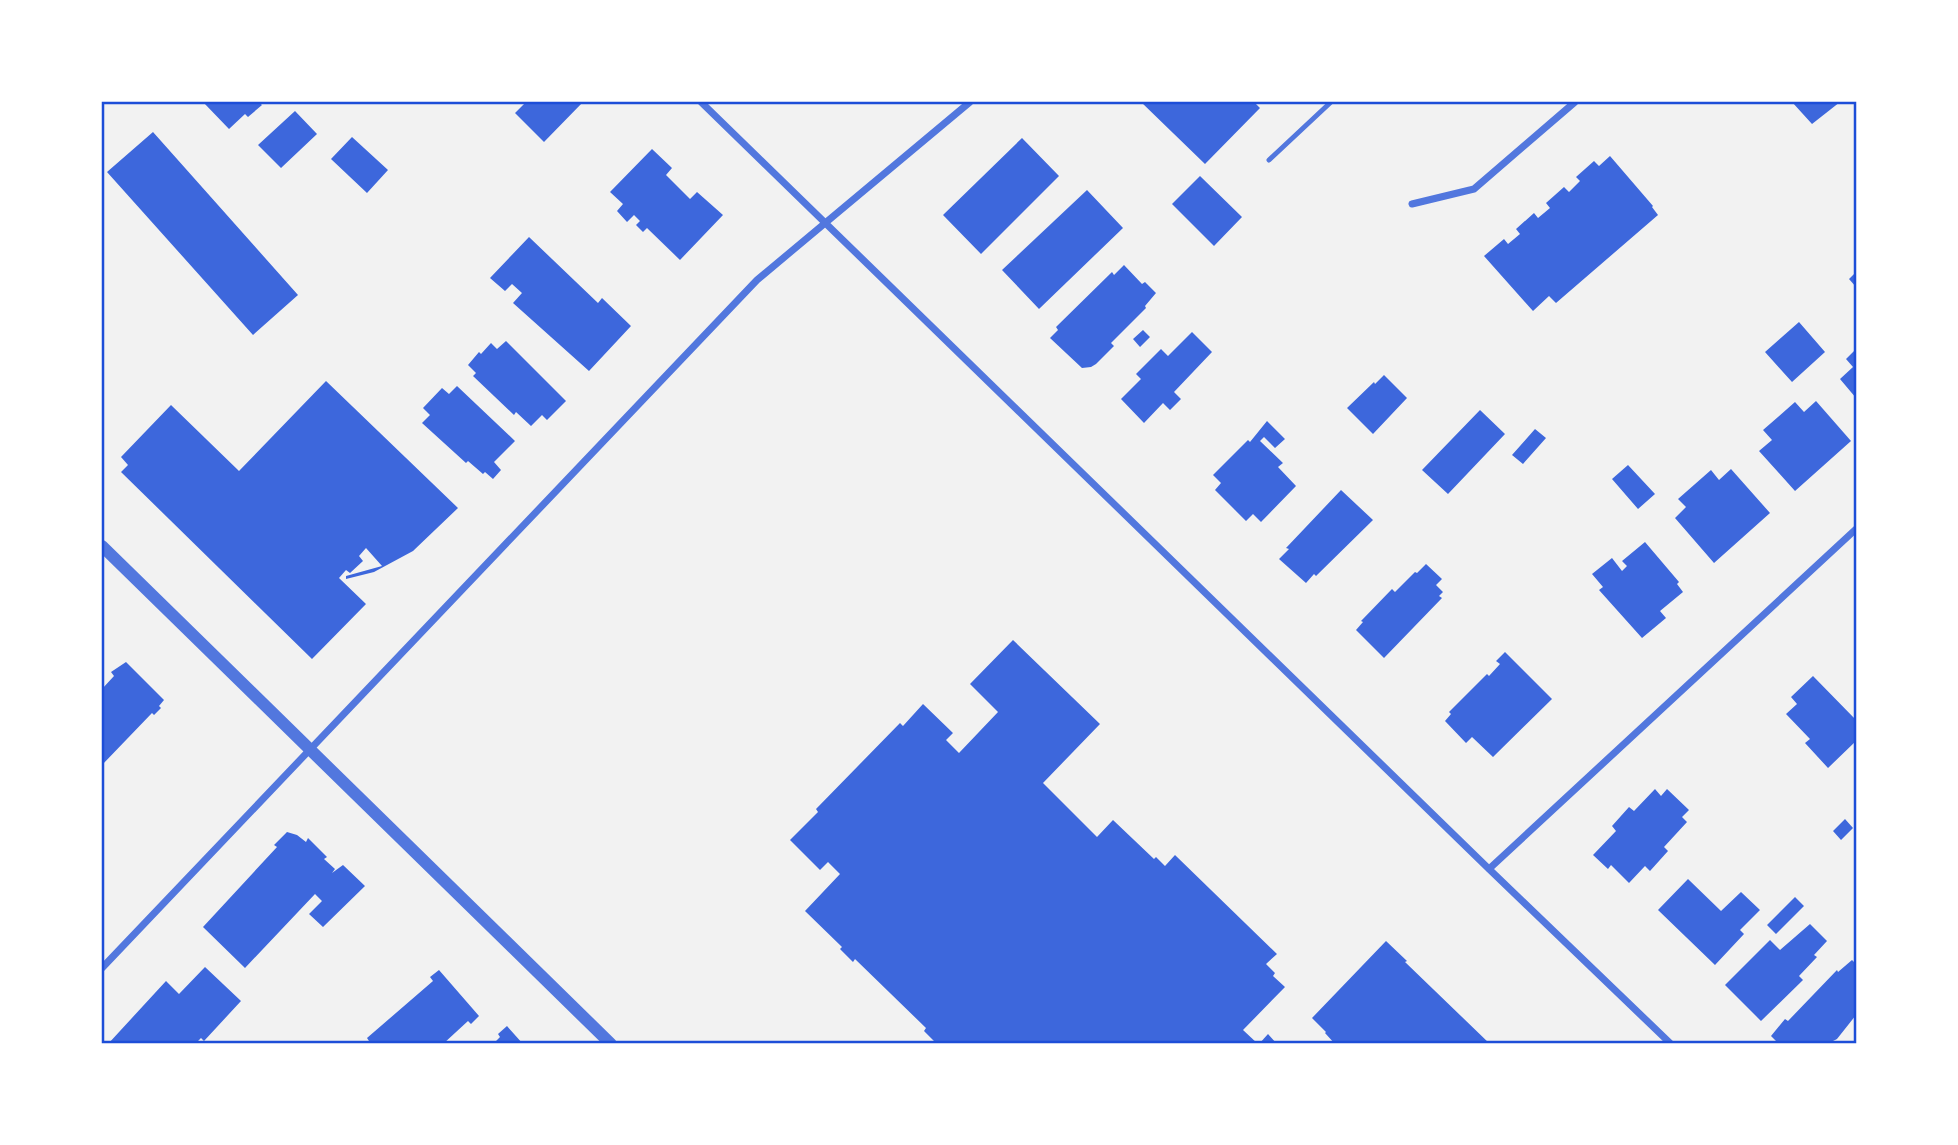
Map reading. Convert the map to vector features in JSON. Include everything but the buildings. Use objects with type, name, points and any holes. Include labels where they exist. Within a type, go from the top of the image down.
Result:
[{"type":"street","points":[[701,102],[1671,1044]]},
{"type":"street","points":[[102,968],[757,279],[970,102]]},
{"type":"street","points":[[1412,204],[1474,189],[1575,102]]},
{"type":"street","points":[[1489,869],[1857,529]]},
{"type":"street","points":[[102,546],[611,1044]]},
{"type":"lane","points":[[1269,160],[1331,102]]}]
